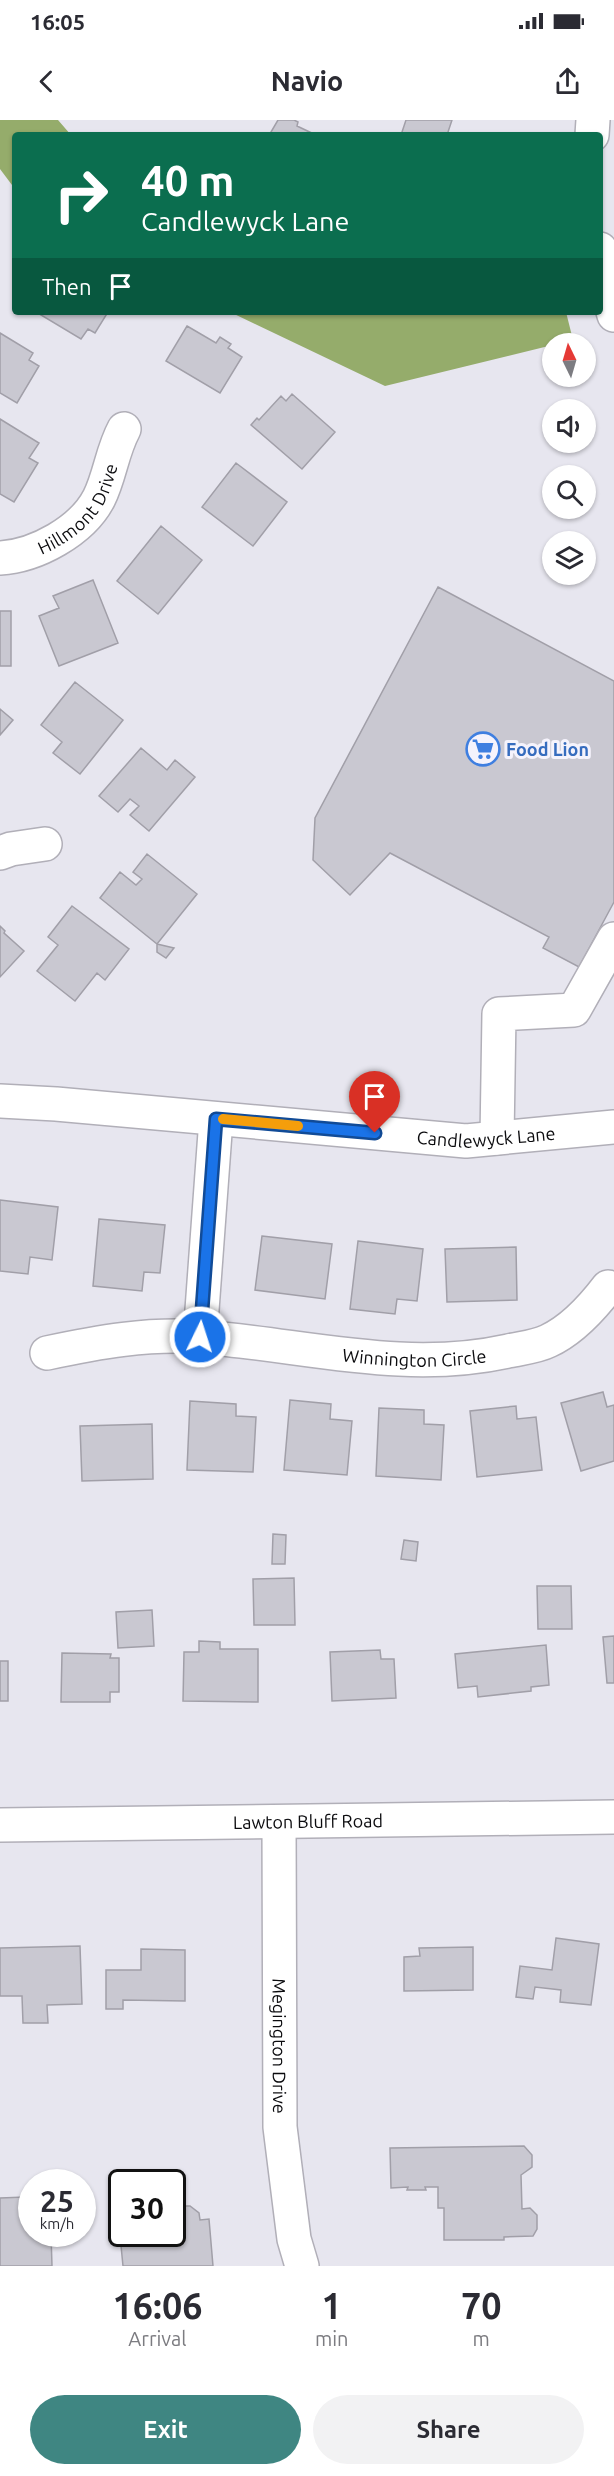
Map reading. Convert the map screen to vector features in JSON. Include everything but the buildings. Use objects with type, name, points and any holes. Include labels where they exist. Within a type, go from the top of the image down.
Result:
[{"type":"street","points":[[603,266],[614,315]]},
{"type":"street","name":"Hillmont Drive","points":[[0,558],[20,555],[52,543],[67,533],[91,509],[99,498],[116,444],[124,429]]},
{"type":"street","points":[[0,854],[11,849],[45,844]]},
{"type":"street","points":[[497,1138],[499,1014],[574,1010],[614,939]]},
{"type":"street","name":"Candlewyck Lane","points":[[0,1101],[56,1104],[466,1141],[614,1127]]},
{"type":"street","points":[[200,1337],[216,1119]]},
{"type":"street","name":"Winnington Circle","points":[[47,1353],[95,1342],[139,1337],[200,1337],[355,1357],[422,1361],[490,1355],[546,1342],[570,1328],[608,1287]]},
{"type":"street","name":"Lawton Bluff Road","points":[[0,1825],[614,1817]]},
{"type":"street","name":"Megington Drive","points":[[279,1822],[280,2127],[294,2239],[302,2266]]},
{"type":"green space","points":[[0,120],[58,120],[68,132],[12,132],[12,185],[0,169]]},
{"type":"green space","points":[[236,315],[567,315],[571,333],[542,333],[542,348],[385,386]]},
{"type":"slow traffic","points":[[223,1119],[298,1126]]},
{"type":"place","name":"Food Lion","points":[[483,749]]},
{"type":"route","points":[[200,1337],[216,1119],[375,1133]]}]
